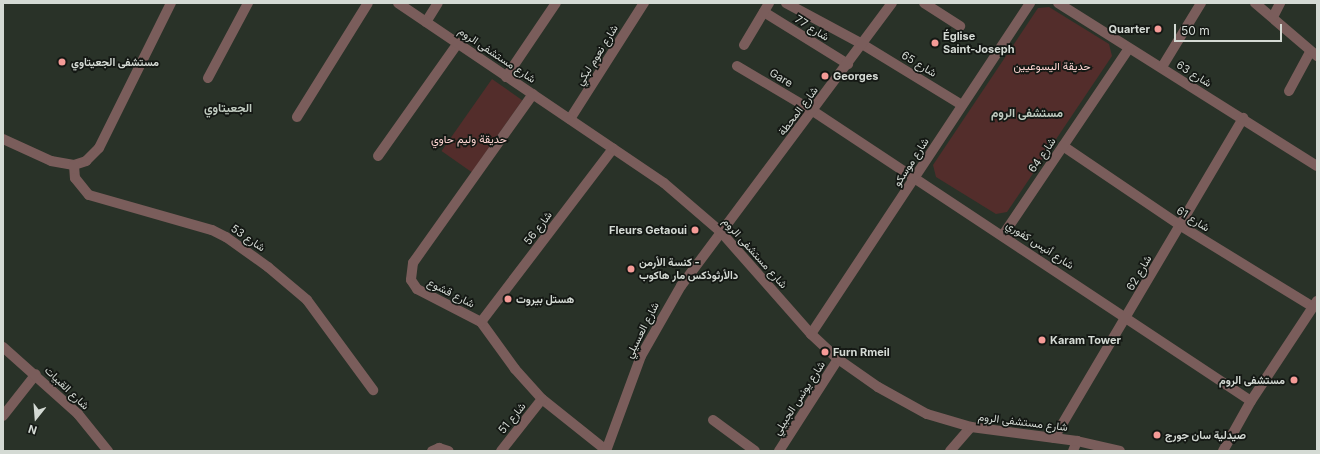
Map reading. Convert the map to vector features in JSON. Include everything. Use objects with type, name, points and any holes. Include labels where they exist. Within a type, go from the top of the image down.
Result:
[{"type":"street","points":[[3,139],[51,160],[74,165],[86,161],[99,148],[171,3]]},
{"type":"street","points":[[208,78],[248,3]]},
{"type":"street","points":[[297,117],[368,3]]},
{"type":"street","name":"شارع مستشفى الروم","points":[[398,3],[664,183],[722,232],[812,334],[838,358],[907,404],[927,414],[971,427],[1077,441],[1120,451]]},
{"type":"street","points":[[426,22],[438,3]]},
{"type":"street","points":[[506,76],[556,3]]},
{"type":"street","name":"شارع نعوم لبكي","points":[[570,119],[644,3]]},
{"type":"street","name":"شارع المحطة","points":[[722,232],[892,3]]},
{"type":"street","points":[[924,3],[960,26]]},
{"type":"street","name":"شارع موسكو","points":[[812,334],[1030,3]]},
{"type":"street","name":"شارع 63","points":[[1058,3],[1162,67],[1317,166]]},
{"type":"street","points":[[1162,67],[1201,3]]},
{"type":"street","points":[[1255,3],[1274,17],[1314,54],[1289,91]]},
{"type":"street","points":[[1274,17],[1280,3]]},
{"type":"street","name":"شارع 65","points":[[792,4],[862,44],[962,105]]},
{"type":"street","name":"شارع 77","points":[[744,45],[766,7],[848,64]]},
{"type":"street","points":[[378,156],[458,43]]},
{"type":"street","name":"شارع 64","points":[[1003,235],[1129,48]]},
{"type":"street","name":"Gare","points":[[737,66],[813,111]]},
{"type":"street","name":"شارع قشوع","points":[[533,94],[413,263],[411,272],[412,286],[482,322],[515,369],[542,399],[606,451]]},
{"type":"street","name":"شارع أنيس كفوري","points":[[813,111],[1128,317],[1251,401]]},
{"type":"street","name":"شارع 62","points":[[1054,438],[1128,317],[1243,118]]},
{"type":"street","name":"شارع 61","points":[[1063,146],[1181,226],[1315,304]]},
{"type":"street","name":"شارع 56","points":[[482,322],[613,149]]},
{"type":"street","name":"شارع 53","points":[[74,165],[76,178],[89,195],[212,230],[226,236],[268,267],[306,300],[373,390]]},
{"type":"street","name":"شارع العسيلي","points":[[606,451],[651,334],[681,286],[722,232]]},
{"type":"street","points":[[1223,451],[1251,401],[1315,304]]},
{"type":"street","name":"شارع القبيات","points":[[3,347],[36,374],[78,414],[108,451]]},
{"type":"street","name":"شارع يونس الجبيلي","points":[[779,451],[838,358]]},
{"type":"street","points":[[3,416],[36,374]]},
{"type":"street","name":"شارع 51","points":[[501,451],[542,399]]},
{"type":"street","points":[[713,420],[755,451]]},
{"type":"street","points":[[950,451],[971,427]]},
{"type":"street","points":[[1073,451],[1077,441]]},
{"type":"street","points":[[432,451],[439,448],[449,451]]},
{"type":"green space","name":"حديقة اليسوعيين","points":[[1049,7],[1109,44],[1112,56],[1007,212],[996,214],[936,177],[933,165],[1038,8]]},
{"type":"green space","name":"حديقة وليم حاوي","points":[[492,79],[522,100],[472,172],[442,151]]},
{"type":"place","name":"Quarter","points":[[1158,29]]},
{"type":"place","name":"Église Saint-Joseph","points":[[935,43]]},
{"type":"place","name":"مستشفى الجعيتاوي","points":[[62,62]]},
{"type":"place","name":"Georges","points":[[825,76]]},
{"type":"place","name":"Fleurs Getaoui","points":[[695,230]]},
{"type":"place","name":"كنسة الأرمن - دالأرثوذكس مار هاكوب","points":[[631,269]]},
{"type":"place","name":"هستل بيروت","points":[[508,299]]},
{"type":"place","name":"Karam Tower","points":[[1042,340]]},
{"type":"place","name":"Furn Rmeil","points":[[825,352]]},
{"type":"place","name":"مستشفى الروم","points":[[1294,380]]},
{"type":"place","name":"صيدلية سان جورج","points":[[1157,435]]},
{"type":"district","name":"الجعيتاوي","points":[[228,108]]},
{"type":"district","name":"مستشفى الروم","points":[[1027,113]]}]
